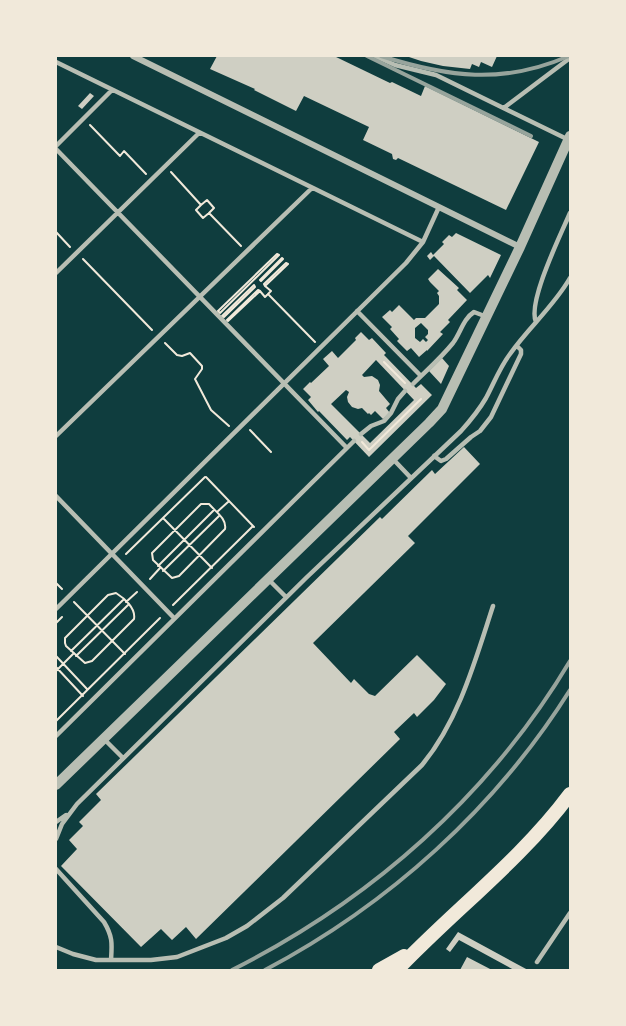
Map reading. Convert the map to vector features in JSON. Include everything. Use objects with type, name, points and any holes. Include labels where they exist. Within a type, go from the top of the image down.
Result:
[{"type":"main road","points":[[397,970],[518,853],[570,794]]},
{"type":"main road","points":[[379,970],[419,947]]},
{"type":"street","points":[[132,56],[520,247]]},
{"type":"street","points":[[56,785],[442,409],[570,138]]},
{"type":"lane","points":[[375,56],[395,65],[436,75],[570,138]]},
{"type":"lane","points":[[504,108],[570,58]]},
{"type":"lane","points":[[56,62],[423,242]]},
{"type":"lane","points":[[112,90],[56,147],[117,213],[347,448]]},
{"type":"lane","points":[[56,273],[199,133]]},
{"type":"lane","points":[[56,436],[312,188]]},
{"type":"lane","points":[[56,609],[417,252],[439,207]]},
{"type":"lane","points":[[536,322],[534,319],[537,297],[545,268],[570,213]]},
{"type":"lane","points":[[56,839],[68,814],[77,804],[286,597],[461,431],[475,415],[496,376],[517,346],[570,278]]},
{"type":"lane","points":[[357,311],[420,376]]},
{"type":"lane","points":[[361,434],[371,426],[384,421],[392,413],[398,399],[453,343],[463,323],[471,314],[474,312],[487,317]]},
{"type":"lane","points":[[434,456],[441,461],[446,459],[480,431],[491,417],[521,354],[517,346]]},
{"type":"lane","points":[[56,736],[354,441]]},
{"type":"lane","points":[[392,458],[411,478]]},
{"type":"lane","points":[[56,496],[174,618]]},
{"type":"lane","points":[[268,579],[286,597]]},
{"type":"lane","points":[[56,947],[96,960],[151,960],[177,957],[226,938],[247,926],[283,898],[433,752],[459,702],[493,606]]},
{"type":"lane","points":[[104,739],[123,758]]},
{"type":"lane","points":[[56,822],[68,814]]},
{"type":"lane","points":[[56,869],[105,922],[112,940],[111,960]]},
{"type":"lane","points":[[537,962],[570,912]]},
{"type":"path","points":[[84,118],[120,156],[124,152],[151,179]]},
{"type":"path","points":[[165,166],[201,205]]},
{"type":"path","points":[[207,200],[214,208],[203,218],[196,210],[201,205],[207,200]]},
{"type":"path","points":[[209,213],[246,252]]},
{"type":"path","points":[[56,232],[177,355],[190,353],[202,366],[195,379],[202,395],[211,410],[234,433]]},
{"type":"path","points":[[277,254],[279,255],[220,313],[218,311],[277,254]]},
{"type":"path","points":[[282,258],[283,259],[262,283],[282,258]]},
{"type":"path","points":[[286,262],[288,264],[262,283],[286,262]]},
{"type":"path","points":[[259,279],[271,291],[265,297],[257,288],[253,284],[259,279]]},
{"type":"path","points":[[257,288],[228,321],[227,320],[257,288]]},
{"type":"path","points":[[257,288],[224,317],[222,315],[257,288]]},
{"type":"path","points":[[268,294],[321,348]]},
{"type":"path","points":[[384,362],[409,387]]},
{"type":"path","points":[[244,424],[271,452]]},
{"type":"path","points":[[200,467],[206,477],[260,534]]},
{"type":"path","points":[[119,561],[206,477]]},
{"type":"path","points":[[158,566],[229,501]]},
{"type":"path","points":[[201,504],[209,504],[226,525],[225,530],[176,578],[169,577],[152,557],[153,550],[175,529],[201,504]]},
{"type":"path","points":[[163,571],[190,545],[217,512]]},
{"type":"path","points":[[164,518],[211,567]]},
{"type":"path","points":[[56,721],[253,526]]},
{"type":"path","points":[[110,594],[119,595],[135,612],[134,619],[92,661],[85,663],[65,643],[65,638],[87,615],[110,594]]},
{"type":"path","points":[[68,596],[132,661]]},
{"type":"path","points":[[89,703],[56,669],[74,653],[123,599]]},
{"type":"path","points":[[74,653],[129,604]]},
{"type":"path","points":[[56,623],[62,616]]},
{"type":"path","points":[[56,656],[88,690]]},
{"type":"building","points":[[217,56],[334,56],[421,96],[425,86],[539,142],[506,210],[398,158],[393,159],[392,154],[363,140],[369,127],[304,96],[296,111],[210,69]]},
{"type":"building","points":[[406,56],[497,56],[492,67],[481,62],[479,67],[472,64],[470,69],[443,66]]},
{"type":"building","points":[[90,93],[94,96],[82,109],[78,106]]},
{"type":"building","points":[[456,233],[501,255],[490,278],[488,275],[470,293],[434,256],[430,260],[427,256],[431,252],[433,255],[449,235],[452,237]]},
{"type":"building","points":[[438,269],[459,288],[457,290],[467,300],[448,320],[450,322],[440,332],[443,334],[419,357],[411,348],[407,351],[397,341],[399,339],[390,329],[392,327],[382,317],[399,305],[414,320],[425,318],[439,304],[437,293],[439,291],[428,279]],"holes":[[[421,323],[428,330],[425,337],[428,340],[426,342],[423,339],[420,342],[415,338],[415,328]]]},
{"type":"building","points":[[361,332],[369,340],[372,338],[386,353],[384,355],[416,388],[421,384],[432,395],[369,457],[350,437],[347,440],[318,412],[308,400],[311,397],[303,389],[329,366],[323,359],[332,351],[338,358],[356,340],[355,338]],"holes":[[[376,360],[414,400],[370,443],[331,404],[346,390],[349,392],[347,397],[352,407],[362,408],[371,415],[375,411],[383,419],[390,413],[386,408],[390,404],[379,391],[378,380],[372,376],[362,375]]]},
{"type":"building","points":[[442,358],[449,366],[441,384],[429,371]]},
{"type":"building","points":[[464,447],[480,464],[408,536],[415,543],[313,643],[351,683],[354,679],[369,694],[375,696],[417,655],[446,684],[417,717],[414,713],[394,732],[400,739],[196,939],[186,927],[172,940],[161,929],[141,947],[61,866],[77,849],[69,840],[83,826],[79,822],[101,800],[96,794],[380,517],[382,519],[432,470],[435,474]]},
{"type":"building","points":[[458,932],[528,970],[514,970],[459,940],[450,952],[446,949]]},
{"type":"building","points":[[467,957],[492,970],[460,970]]},
{"type":"railway","points":[[367,56],[531,136]]},
{"type":"railway","points":[[381,56],[429,69],[475,75],[521,71],[569,56]]},
{"type":"railway","points":[[232,970],[283,942],[332,911],[379,877],[423,840],[465,799],[503,756],[538,710],[570,661]]},
{"type":"railway","points":[[265,970],[354,915],[436,850],[508,774],[541,733],[570,690]]}]
